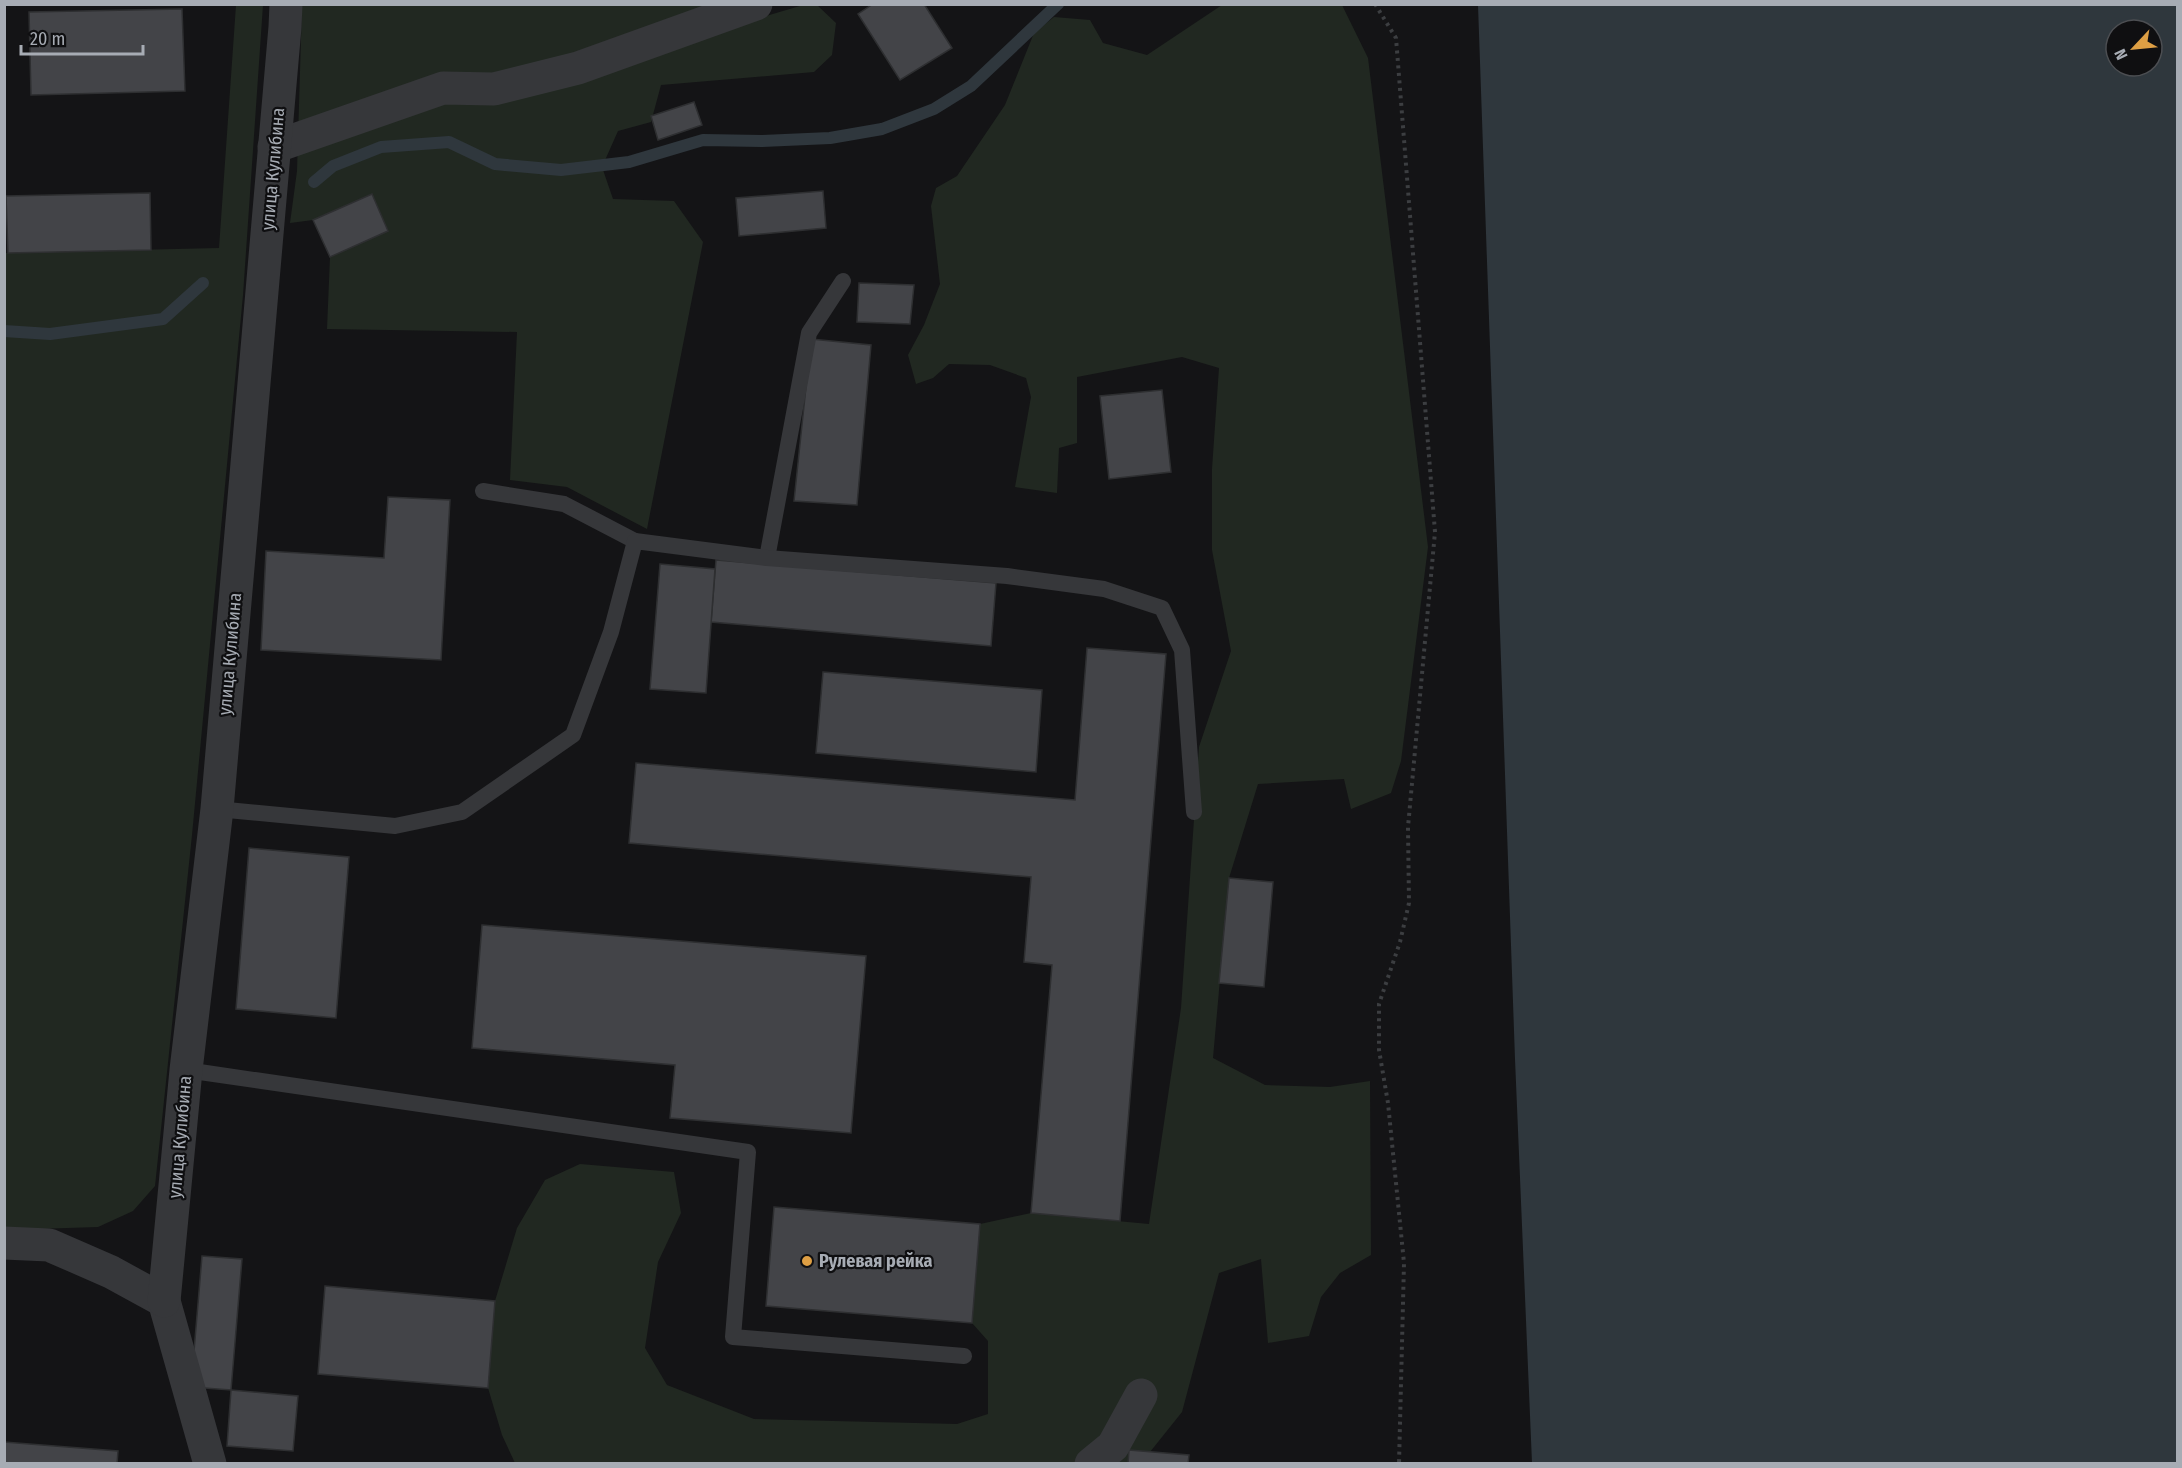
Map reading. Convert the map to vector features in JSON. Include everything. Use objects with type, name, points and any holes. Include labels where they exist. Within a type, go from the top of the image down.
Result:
[{"type":"street","name":"улица Кулибина","points":[[164,1301],[186,1070],[217,809],[286,4]]},
{"type":"street","points":[[274,147],[443,88],[494,89],[578,68],[756,4]]},
{"type":"street","points":[[4,1243],[49,1245],[111,1272],[164,1301],[210,1464]]},
{"type":"street","points":[[1091,1464],[1113,1446],[1141,1395]]},
{"type":"lane","points":[[767,558],[809,333],[843,281]]},
{"type":"lane","points":[[483,491],[564,504],[635,541],[767,558],[1006,576],[1104,589],[1162,608],[1182,650],[1194,812]]},
{"type":"lane","points":[[217,809],[395,826],[462,812],[573,735],[611,632],[635,541]]},
{"type":"lane","points":[[186,1070],[748,1152],[733,1337],[964,1356]]},
{"type":"path","points":[[1375,4],[1396,38],[1435,532],[1408,827],[1409,903],[1400,942],[1379,1004],[1379,1050],[1388,1103],[1404,1263],[1399,1464]]},
{"type":"shaded area","points":[[236,5],[263,5],[243,295],[192,835],[155,1186],[133,1211],[98,1227],[5,1230],[4,253],[219,248]]},
{"type":"shaded area","points":[[302,5],[717,5],[436,99],[706,34],[803,5],[817,5],[836,23],[832,55],[814,72],[661,85],[651,122],[618,131],[602,167],[613,199],[674,201],[703,242],[647,529],[567,487],[510,480],[517,332],[327,329],[330,257],[388,231],[372,194],[313,220],[290,223],[297,171]]},
{"type":"shaded area","points":[[1222,5],[1342,5],[1368,58],[1428,547],[1401,761],[1391,793],[1351,809],[1344,779],[1258,784],[1229,878],[1213,1058],[1265,1085],[1330,1087],[1370,1081],[1371,1255],[1340,1273],[1321,1297],[1309,1336],[1268,1343],[1261,1259],[1219,1273],[1182,1412],[1150,1452],[1130,1450],[1128,1463],[515,1463],[502,1435],[488,1388],[495,1301],[517,1228],[545,1180],[580,1164],[674,1172],[681,1213],[658,1262],[645,1348],[667,1385],[754,1419],[957,1424],[988,1414],[988,1341],[972,1323],[980,1224],[1031,1213],[1149,1224],[1181,1008],[1199,747],[1231,651],[1212,550],[1212,469],[1219,368],[1182,357],[1077,377],[1077,443],[1059,448],[1057,493],[1015,487],[1031,397],[1026,378],[990,365],[949,364],[933,378],[916,384],[908,355],[924,325],[940,284],[931,206],[936,188],[957,176],[1005,105],[1034,33],[1054,17],[1090,20],[1103,43],[1147,55]]},
{"type":"shaded area","points":[[1478,5],[2177,5],[2177,1463],[1532,1463],[1515,1059]]},
{"type":"building","points":[[873,4],[924,4],[952,48],[900,80],[858,14]]},
{"type":"building","points":[[182,9],[185,91],[31,95],[29,12]]},
{"type":"building","points":[[694,102],[702,125],[658,140],[651,116]]},
{"type":"building","points":[[823,191],[826,228],[739,236],[736,198]]},
{"type":"building","points":[[150,193],[151,250],[8,253],[6,196]]},
{"type":"building","points":[[372,194],[388,231],[330,257],[313,220]]},
{"type":"building","points":[[859,283],[914,285],[910,324],[857,322]]},
{"type":"building","points":[[811,339],[871,345],[857,505],[794,501]]},
{"type":"building","points":[[1162,390],[1171,472],[1109,479],[1100,396]]},
{"type":"building","points":[[388,497],[450,500],[441,660],[261,650],[266,551],[384,558]]},
{"type":"building","points":[[716,560],[996,583],[991,646],[711,622]]},
{"type":"building","points":[[660,564],[715,569],[706,693],[650,689]]},
{"type":"building","points":[[1087,648],[1166,654],[1120,1221],[1031,1213],[1052,965],[1024,962],[1031,877],[629,843],[636,763],[1075,800]]},
{"type":"building","points":[[823,672],[1042,690],[1036,772],[816,753]]},
{"type":"building","points":[[249,848],[349,857],[336,1018],[236,1009]]},
{"type":"building","points":[[1229,878],[1273,882],[1264,987],[1219,983]]},
{"type":"building","points":[[482,925],[866,956],[851,1133],[670,1118],[675,1065],[472,1048]]},
{"type":"building","points":[[774,1207],[980,1224],[972,1323],[766,1306]]},
{"type":"building","points":[[202,1256],[242,1259],[231,1390],[191,1387]]},
{"type":"building","points":[[325,1286],[495,1301],[488,1388],[318,1374]]},
{"type":"building","points":[[231,1390],[298,1396],[293,1451],[227,1446]]},
{"type":"building","points":[[4,1442],[118,1451],[117,1464],[4,1464]]},
{"type":"building","points":[[1129,1450],[1189,1455],[1188,1464],[1128,1464]]},
{"type":"waterway","points":[[314,182],[333,166],[381,147],[449,142],[495,164],[561,170],[629,162],[703,140],[762,141],[830,138],[882,129],[934,109],[971,86],[1058,4]]},
{"type":"waterway","points":[[4,331],[50,334],[163,319],[203,283]]},
{"type":"place","name":"Рулевая рейка","points":[[807,1261]]}]
